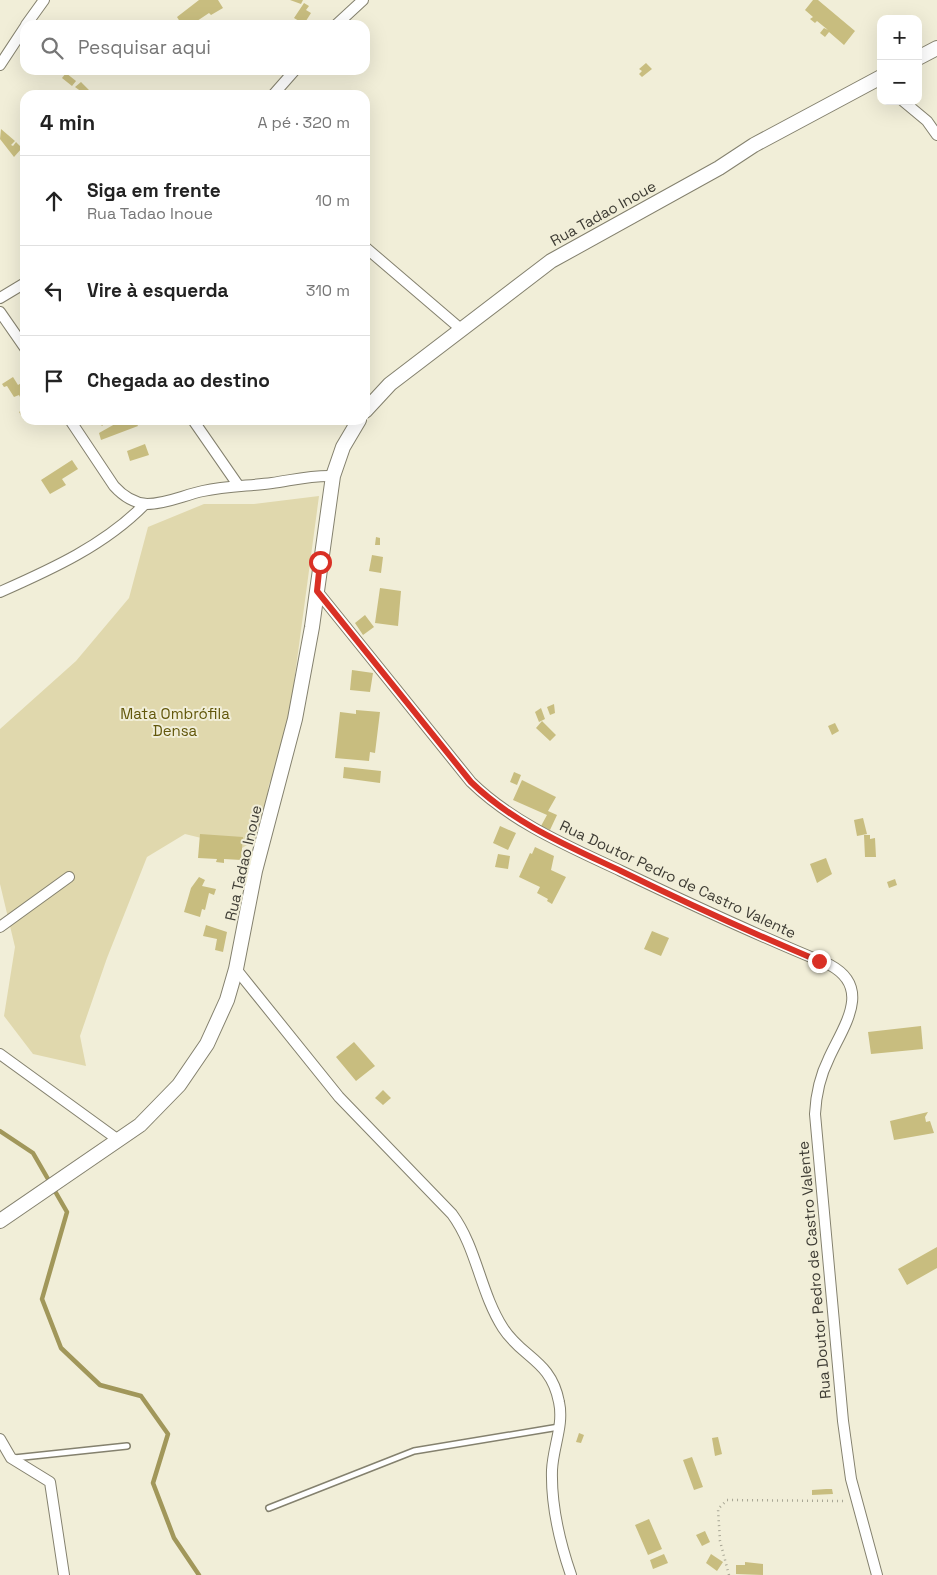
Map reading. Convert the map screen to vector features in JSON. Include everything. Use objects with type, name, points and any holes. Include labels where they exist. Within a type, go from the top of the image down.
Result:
[{"type":"street","points":[[30,20],[44,0]]},
{"type":"street","points":[[341,20],[363,0]]},
{"type":"street","points":[[0,65],[20,35]]},
{"type":"street","points":[[922,56],[937,48]]},
{"type":"street","points":[[277,90],[291,75]]},
{"type":"street","name":"Rua Tadao Inoue","points":[[370,406],[390,384],[551,261],[719,168],[754,145],[877,81]]},
{"type":"street","points":[[908,105],[919,114],[937,135]]},
{"type":"street","points":[[370,251],[462,330]]},
{"type":"street","points":[[0,298],[20,286]]},
{"type":"street","points":[[0,312],[20,341]]},
{"type":"street","points":[[73,425],[114,486],[127,499],[145,504],[159,504],[203,491],[238,485],[269,483],[317,476],[333,476]]},
{"type":"street","points":[[196,425],[238,485]]},
{"type":"street","name":"Rua Tadao Inoue","points":[[2,1218],[140,1125],[159,1107],[179,1085],[207,1044],[227,1000],[236,969],[256,871],[295,719],[317,591],[333,476],[344,447],[356,425]]},
{"type":"street","points":[[0,592],[78,555],[107,537],[128,521],[145,504]]},
{"type":"street","name":"Rua Doutor Pedro de Castro Valente","points":[[317,591],[471,782],[501,808],[584,854],[762,937],[830,965],[844,975],[852,993],[850,1017],[820,1081],[815,1114],[843,1421],[856,1500],[878,1575]]},
{"type":"street","points":[[0,927],[69,877]]},
{"type":"street","points":[[236,969],[339,1097],[386,1148],[446,1207],[460,1225],[469,1241],[485,1290],[503,1329],[511,1339],[541,1364],[551,1380],[559,1401],[559,1427],[552,1470],[553,1491],[561,1538],[571,1575]]},
{"type":"street","points":[[0,1054],[117,1139]]},
{"type":"street","points":[[0,1439],[11,1458],[50,1482],[64,1575]]},
{"type":"lane","points":[[269,1508],[414,1451],[559,1427]]},
{"type":"lane","points":[[11,1458],[128,1446]]},
{"type":"path","points":[[729,1575],[720,1541],[717,1512],[727,1500],[856,1500]]},
{"type":"green space","name":"Mata Ombrófila Densa","points":[[319,496],[284,757],[269,784],[261,837],[242,848],[185,834],[147,857],[107,958],[80,1036],[86,1066],[33,1054],[4,1016],[15,947],[0,884],[0,729],[76,661],[129,598],[148,527],[204,504],[254,504]]},
{"type":"building","points":[[199,0],[218,0],[223,8],[211,15],[209,13],[198,20],[179,20],[177,17]]},
{"type":"building","points":[[290,0],[303,0],[301,4]]},
{"type":"building","points":[[813,0],[818,0],[855,31],[844,45],[829,32],[825,37],[820,33],[824,28],[828,30],[817,21],[815,23],[810,19],[813,17],[805,10]]},
{"type":"building","points":[[304,3],[309,6],[306,10],[311,13],[307,20],[294,18]]},
{"type":"building","points":[[646,63],[652,69],[642,77],[639,74],[642,71],[639,69]]},
{"type":"building","points":[[64,75],[68,75],[76,81],[72,86],[62,78]]},
{"type":"building","points":[[81,82],[89,90],[79,90],[75,87]]},
{"type":"building","points":[[1,129],[15,141],[11,145],[13,146],[16,142],[20,146],[20,150],[14,157],[0,139]]},
{"type":"building","points":[[13,377],[18,385],[20,384],[20,397],[19,395],[14,397],[7,386],[4,387],[2,384]]},
{"type":"building","points":[[113,425],[138,426],[101,440],[99,433]]},
{"type":"building","points":[[145,444],[149,455],[130,461],[127,451]]},
{"type":"building","points":[[72,460],[78,469],[62,479],[66,485],[50,494],[41,480]]},
{"type":"building","points":[[376,537],[380,538],[380,545],[375,545]]},
{"type":"building","points":[[372,555],[383,557],[381,573],[369,571]]},
{"type":"building","points":[[380,588],[401,591],[398,626],[375,623]]},
{"type":"building","points":[[365,615],[374,627],[363,635],[355,623]]},
{"type":"building","points":[[352,670],[373,673],[370,692],[350,690]]},
{"type":"building","points":[[554,704],[555,713],[550,715],[547,707]]},
{"type":"building","points":[[541,708],[545,719],[539,722],[535,712]]},
{"type":"building","points":[[356,710],[380,712],[375,753],[370,752],[369,761],[335,758],[340,712],[356,714]]},
{"type":"building","points":[[542,721],[556,735],[550,741],[536,728]]},
{"type":"building","points":[[835,723],[839,731],[832,735],[828,726]]},
{"type":"building","points":[[344,767],[381,771],[380,783],[343,778]]},
{"type":"building","points":[[514,772],[521,775],[517,785],[510,782]]},
{"type":"building","points":[[522,780],[556,797],[548,811],[557,815],[550,830],[541,826],[547,815],[513,800]]},
{"type":"building","points":[[863,818],[867,834],[857,836],[854,820]]},
{"type":"building","points":[[500,826],[516,833],[508,850],[493,843]]},
{"type":"building","points":[[200,834],[243,837],[241,860],[224,859],[224,863],[216,862],[217,859],[198,858]]},
{"type":"building","points":[[864,835],[870,835],[870,839],[875,838],[876,857],[865,857]]},
{"type":"building","points":[[535,847],[554,856],[551,870],[566,877],[552,904],[547,901],[548,899],[537,893],[540,887],[519,877],[530,853],[532,854]]},
{"type":"building","points":[[498,854],[510,856],[508,869],[495,867]]},
{"type":"building","points":[[826,858],[832,874],[817,883],[810,864]]},
{"type":"building","points":[[199,877],[205,880],[202,886],[216,889],[214,895],[209,893],[205,910],[202,909],[200,917],[184,912],[191,888]]},
{"type":"building","points":[[895,879],[897,885],[889,888],[887,882]]},
{"type":"building","points":[[206,925],[227,932],[223,952],[215,950],[217,939],[203,936]]},
{"type":"building","points":[[652,931],[669,938],[661,956],[644,949]]},
{"type":"building","points":[[921,1026],[923,1049],[871,1054],[868,1032]]},
{"type":"building","points":[[354,1042],[375,1066],[356,1081],[336,1057]]},
{"type":"building","points":[[383,1090],[391,1098],[383,1105],[375,1098]]},
{"type":"building","points":[[928,1112],[925,1117],[926,1122],[930,1121],[934,1133],[894,1140],[890,1121]]},
{"type":"building","points":[[937,1247],[937,1268],[907,1285],[898,1269]]},
{"type":"building","points":[[579,1433],[584,1435],[581,1443],[576,1442]]},
{"type":"building","points":[[718,1437],[722,1454],[715,1456],[712,1438]]},
{"type":"building","points":[[692,1457],[703,1487],[694,1490],[683,1460]]},
{"type":"building","points":[[832,1489],[833,1494],[812,1495],[812,1490]]},
{"type":"building","points":[[649,1519],[662,1549],[648,1555],[635,1525]]},
{"type":"building","points":[[705,1531],[710,1542],[702,1546],[696,1535]]},
{"type":"building","points":[[664,1554],[668,1563],[653,1569],[650,1560]]},
{"type":"building","points":[[711,1554],[723,1562],[717,1571],[706,1563]]},
{"type":"building","points":[[745,1562],[763,1564],[763,1575],[736,1574],[736,1565],[745,1565]]},
{"type":"waterway","points":[[0,1131],[33,1153],[67,1212],[42,1299],[61,1348],[100,1385],[141,1396],[168,1434],[153,1483],[174,1538],[199,1575]]},
{"type":"route","points":[[320,562],[317,591],[471,782],[501,808],[541,832],[584,854],[693,906],[819,961]]}]
